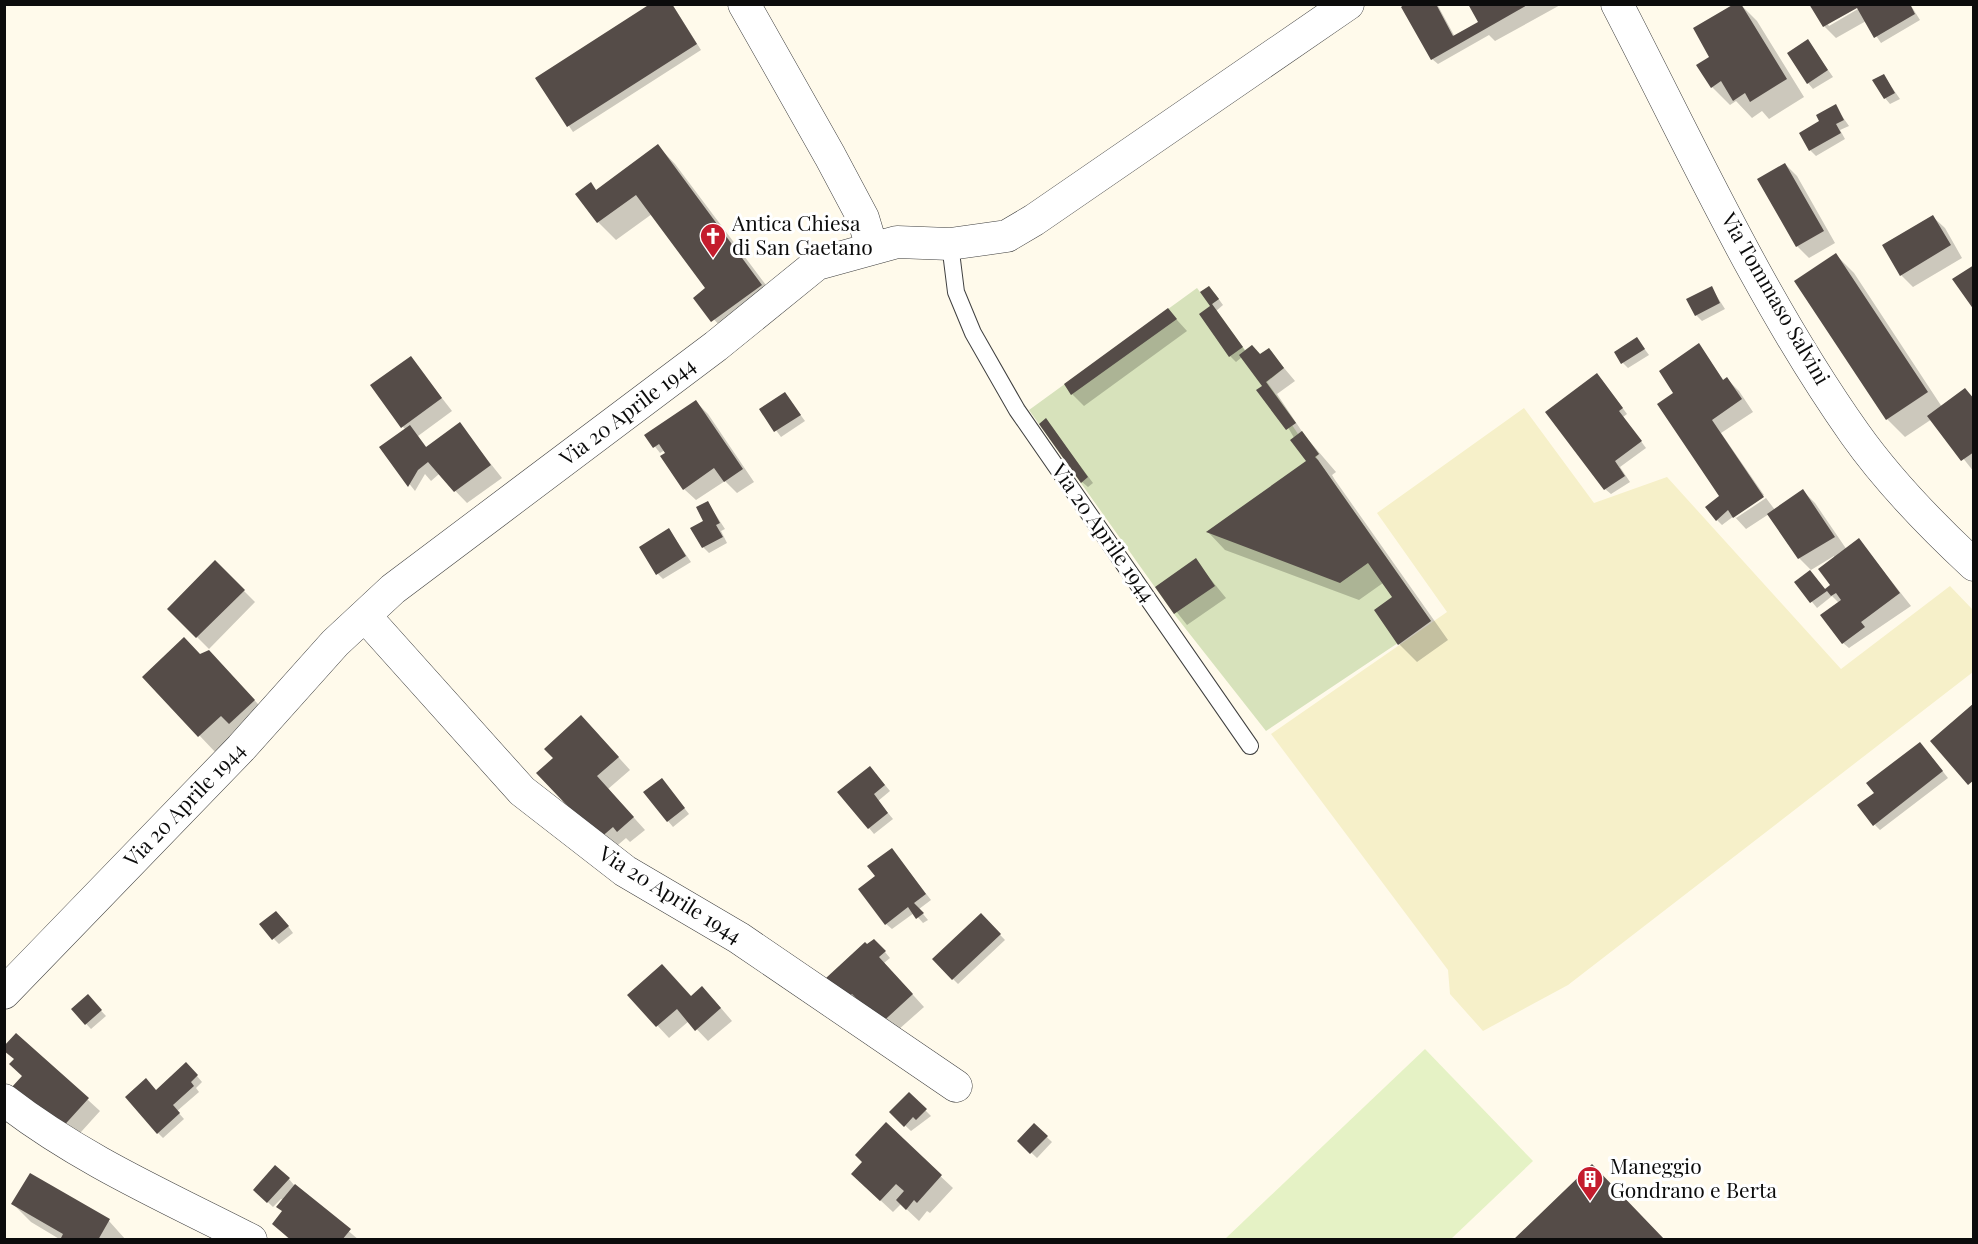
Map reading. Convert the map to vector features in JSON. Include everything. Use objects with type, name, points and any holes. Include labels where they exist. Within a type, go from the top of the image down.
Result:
[{"type":"street","points":[[744,4],[863,218],[872,248]]},
{"type":"street","name":"Via 20 Aprile 1944","points":[[4,993],[364,616],[393,589],[716,346],[817,264],[897,242],[950,244],[1007,236],[1034,220],[1348,4]]},
{"type":"street","name":"Via Tommaso Salvini","points":[[1617,4],[1744,248],[1810,367],[1856,435],[1911,503],[1974,565]]},
{"type":"street","name":"Via 20 Aprile 1944","points":[[364,616],[522,791],[626,871],[739,938],[956,1086]]},
{"type":"street","points":[[4,1100],[37,1126],[81,1154],[251,1239]]},
{"type":"lane","name":"Via 20 Aprile 1944","points":[[950,244],[957,292],[974,333],[1017,410],[1250,746]]},
{"type":"shaded area","points":[[1524,408],[1594,503],[1667,477],[1841,669],[1950,586],[1973,610],[1973,672],[1568,985],[1483,1031],[1450,994],[1448,970],[1271,734],[1447,612],[1377,513]]},
{"type":"green space","points":[[1209,286],[1219,299],[1212,304],[1245,350],[1252,345],[1260,354],[1269,348],[1284,368],[1267,382],[1296,423],[1292,425],[1298,434],[1302,431],[1319,454],[1316,457],[1318,460],[1431,621],[1266,731],[1174,614],[1029,410],[1197,288],[1200,292]]},
{"type":"green space","points":[[1425,1049],[1533,1161],[1451,1239],[1225,1239]]},
{"type":"building","points":[[650,4],[672,4],[697,44],[567,127],[535,78]]},
{"type":"building","points":[[1405,4],[1436,4],[1453,36],[1478,22],[1468,4],[1529,4],[1431,60],[1401,7]]},
{"type":"building","points":[[1734,4],[1741,4],[1787,79],[1750,102],[1745,93],[1733,101],[1721,81],[1711,88],[1696,65],[1709,57],[1693,28]]},
{"type":"building","points":[[1809,4],[1910,4],[1915,14],[1874,38],[1857,8],[1823,27]]},
{"type":"building","points":[[1808,39],[1828,70],[1807,84],[1787,53]]},
{"type":"building","points":[[1884,74],[1895,93],[1884,99],[1872,80]]},
{"type":"building","points":[[1836,104],[1844,120],[1836,124],[1841,133],[1809,151],[1799,133],[1819,121],[1816,115]]},
{"type":"building","points":[[658,144],[762,285],[711,322],[693,298],[705,288],[636,195],[597,223],[575,194],[591,182],[596,190]]},
{"type":"building","points":[[1785,163],[1824,231],[1796,247],[1757,179]]},
{"type":"building","points":[[1933,215],[1951,245],[1900,276],[1882,245]]},
{"type":"building","points":[[1836,253],[1928,392],[1886,420],[1794,281]]},
{"type":"building","points":[[1974,265],[1974,310],[1952,279]]},
{"type":"building","points":[[1209,286],[1219,299],[1212,304],[1243,347],[1229,357],[1199,314],[1210,306],[1200,292]]},
{"type":"building","points":[[1712,286],[1720,303],[1695,316],[1686,299]]},
{"type":"building","points":[[1168,308],[1177,319],[1071,395],[1064,384]]},
{"type":"building","points":[[1637,337],[1645,349],[1621,364],[1614,352]]},
{"type":"building","points":[[1699,343],[1723,380],[1727,377],[1742,399],[1712,420],[1764,497],[1733,518],[1728,510],[1716,521],[1705,507],[1719,496],[1657,404],[1673,393],[1659,371]]},
{"type":"building","points":[[1252,345],[1260,354],[1269,348],[1284,368],[1266,382],[1296,423],[1286,430],[1256,390],[1262,386],[1239,355]]},
{"type":"building","points":[[411,356],[442,398],[401,428],[370,385]]},
{"type":"building","points":[[1597,373],[1623,408],[1619,411],[1642,441],[1615,461],[1625,476],[1604,490],[1545,412]]},
{"type":"building","points":[[1965,388],[1974,399],[1974,452],[1961,461],[1927,416]]},
{"type":"building","points":[[785,392],[801,415],[774,432],[759,409]]},
{"type":"building","points":[[696,400],[743,469],[724,482],[714,468],[683,490],[660,456],[665,453],[659,444],[653,448],[644,435]]},
{"type":"building","points":[[1046,418],[1088,477],[1081,483],[1039,424]]},
{"type":"building","points":[[460,422],[491,465],[454,492],[428,462],[418,470],[408,487],[379,447],[410,425],[426,447]]},
{"type":"building","points":[[1302,431],[1319,454],[1315,457],[1431,621],[1398,645],[1374,610],[1392,597],[1368,563],[1340,583],[1206,532],[1306,461],[1290,440]]},
{"type":"building","points":[[1803,489],[1835,537],[1798,559],[1767,514]]},
{"type":"building","points":[[708,501],[720,523],[716,525],[723,537],[702,548],[690,528],[703,521],[696,507]]},
{"type":"building","points":[[669,528],[686,556],[656,575],[639,547]]},
{"type":"building","points":[[1859,538],[1900,593],[1861,622],[1865,627],[1842,644],[1820,615],[1841,600],[1836,593],[1831,596],[1827,591],[1810,603],[1794,582],[1810,570],[1825,589],[1830,585],[1818,569]]},
{"type":"building","points":[[1196,558],[1215,586],[1174,614],[1155,587]]},
{"type":"building","points":[[215,560],[245,590],[196,638],[167,609]]},
{"type":"building","points":[[184,637],[200,654],[209,650],[255,700],[229,724],[221,716],[198,737],[142,677]]},
{"type":"building","points":[[1974,703],[1974,780],[1968,785],[1930,741]]},
{"type":"building","points":[[581,715],[619,757],[597,776],[634,817],[617,832],[613,827],[599,839],[536,773],[553,758],[544,749]]},
{"type":"building","points":[[1920,742],[1943,771],[1873,826],[1857,805],[1874,793],[1866,783]]},
{"type":"building","points":[[870,766],[885,785],[874,794],[888,813],[868,829],[837,792]]},
{"type":"building","points":[[662,778],[685,808],[667,822],[643,792]]},
{"type":"building","points":[[892,848],[926,894],[914,903],[924,913],[916,919],[908,907],[885,925],[858,889],[875,876],[867,866]]},
{"type":"building","points":[[276,911],[289,926],[272,940],[259,924]]},
{"type":"building","points":[[981,913],[1001,934],[952,980],[932,959]]},
{"type":"building","points":[[874,939],[886,951],[879,957],[913,994],[876,1028],[872,1015],[852,994],[845,1000],[826,978],[865,942],[867,944]]},
{"type":"building","points":[[662,964],[691,996],[702,986],[721,1008],[695,1031],[677,1009],[656,1027],[627,995]]},
{"type":"building","points":[[88,994],[102,1010],[85,1025],[71,1009]]},
{"type":"building","points":[[16,1033],[89,1098],[59,1131],[11,1088],[22,1076],[9,1064],[14,1059],[4,1051],[4,1046]]},
{"type":"building","points":[[186,1062],[198,1075],[191,1082],[194,1086],[173,1105],[180,1113],[157,1134],[125,1097],[146,1078],[156,1090]]},
{"type":"building","points":[[909,1092],[927,1109],[916,1120],[913,1117],[904,1127],[889,1112]]},
{"type":"building","points":[[886,1122],[942,1175],[917,1203],[914,1200],[906,1210],[896,1200],[904,1191],[896,1184],[880,1201],[851,1174],[862,1162],[855,1155]]},
{"type":"building","points":[[1034,1123],[1048,1136],[1030,1154],[1017,1141]]},
{"type":"building","name":"Maneggio Gondrano e Berta","points":[[1592,1164],[1665,1240],[1513,1240]]},
{"type":"building","points":[[275,1165],[290,1178],[267,1203],[253,1190]]},
{"type":"building","points":[[30,1173],[110,1219],[98,1240],[60,1240],[63,1234],[11,1204]]},
{"type":"building","points":[[295,1184],[351,1229],[342,1240],[291,1240],[272,1224],[282,1211],[276,1207]]},
{"type":"place","name":"Antica Chiesa di San Gaetano","points":[[713,259]]},
{"type":"place","name":"Maneggio Gondrano e Berta","points":[[1590,1202]]}]
